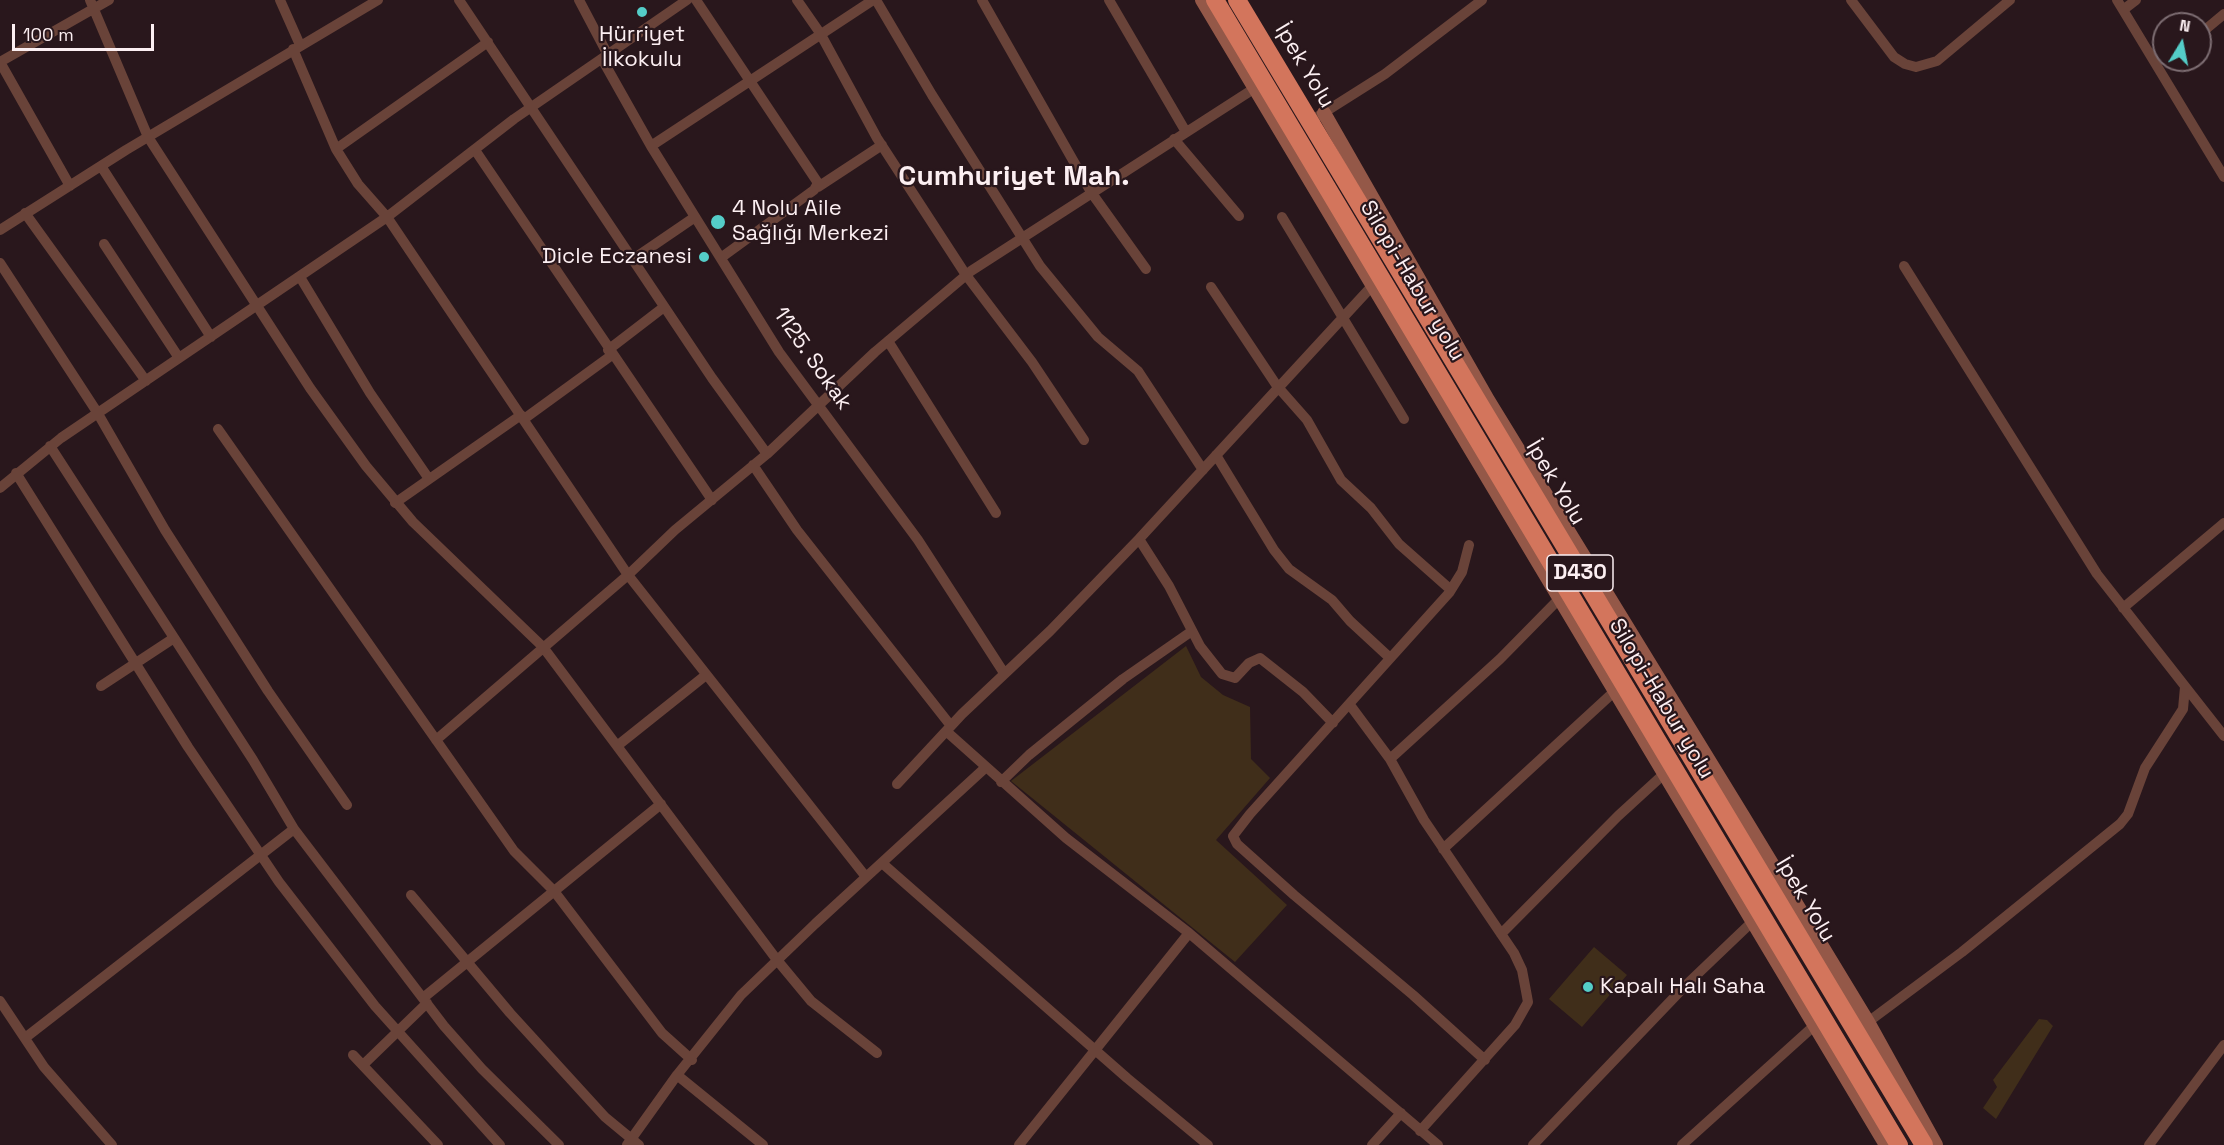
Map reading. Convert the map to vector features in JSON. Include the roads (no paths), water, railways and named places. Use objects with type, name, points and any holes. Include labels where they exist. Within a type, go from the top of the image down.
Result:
[{"type":"highway","name":"Silopi-Habur yolu","points":[[1215,0],[1899,1145]]},
{"type":"highway","name":"İpek Yolu","points":[[1237,0],[1317,117],[1924,1145]]},
{"type":"street","points":[[70,186],[0,62],[92,4],[109,0]]},
{"type":"street","points":[[280,0],[336,149],[358,184],[387,217],[628,575],[866,877]]},
{"type":"street","points":[[0,230],[148,137],[378,0]]},
{"type":"street","points":[[459,0],[632,260],[767,454]]},
{"type":"street","name":"1125. Sokak","points":[[579,0],[605,57],[651,146],[722,256],[779,352],[918,540],[1004,673]]},
{"type":"street","points":[[0,488],[50,446],[97,412],[300,278],[387,217],[532,107],[687,0]]},
{"type":"street","points":[[696,0],[814,176],[818,187]]},
{"type":"street","points":[[796,0],[820,33],[882,145],[966,275],[1032,362],[1084,440]]},
{"type":"street","points":[[651,146],[750,78],[875,0],[1021,239],[1064,298],[1098,337],[1138,371],[1203,470]]},
{"type":"street","points":[[982,0],[1091,192],[1146,268]]},
{"type":"street","points":[[1109,0],[1186,132]]},
{"type":"street","points":[[1202,0],[1886,1145]]},
{"type":"street","points":[[1482,0],[1385,74],[1317,117],[1868,1022],[1936,1145]]},
{"type":"street","points":[[1851,0],[1894,57],[1905,64],[1916,67],[1937,61],[2010,0]]},
{"type":"street","points":[[2117,0],[2152,49]]},
{"type":"street","points":[[2123,10],[2136,0]]},
{"type":"street","points":[[92,4],[148,137],[310,388],[395,502],[543,647],[777,960],[811,1000],[877,1053]]},
{"type":"street","points":[[2212,24],[2224,14]]},
{"type":"street","points":[[336,149],[488,42]]},
{"type":"street","points":[[2167,72],[2224,177]]},
{"type":"street","points":[[436,740],[767,454],[888,341],[966,275],[1255,88]]},
{"type":"street","points":[[1174,140],[1239,216]]},
{"type":"street","points":[[722,256],[818,187],[882,145]]},
{"type":"street","points":[[475,150],[712,500]]},
{"type":"street","points":[[101,166],[211,337]]},
{"type":"street","points":[[25,213],[146,381]]},
{"type":"street","points":[[632,260],[695,217]]},
{"type":"street","points":[[1282,217],[1404,419]]},
{"type":"street","points":[[104,244],[179,358]]},
{"type":"street","points":[[0,263],[97,412],[165,530],[255,671],[347,805]]},
{"type":"street","points":[[1904,266],[2097,574],[2224,736]]},
{"type":"street","points":[[300,278],[370,393],[429,479]]},
{"type":"street","points":[[897,784],[949,728],[1050,631],[1139,539],[1277,386],[1373,285]]},
{"type":"street","points":[[1211,287],[1277,386],[1307,420],[1341,480],[1371,508],[1399,544],[1451,590]]},
{"type":"street","points":[[395,502],[522,417],[610,352],[664,307]]},
{"type":"street","points":[[888,341],[996,513]]},
{"type":"street","points":[[218,429],[514,851],[554,891],[662,1033],[692,1060]]},
{"type":"street","points":[[50,446],[253,760],[294,829],[425,1001],[482,1069],[559,1145]]},
{"type":"street","points":[[1216,455],[1274,550],[1289,569],[1332,600],[1350,621],[1390,658]]},
{"type":"street","points":[[753,465],[797,530],[949,728],[985,768],[1066,838],[1190,933],[1437,1145]]},
{"type":"street","points":[[16,473],[136,664],[260,854],[396,1032],[500,1145]]},
{"type":"street","points":[[2123,608],[2224,523]]},
{"type":"street","points":[[1139,539],[1169,586],[1213,666],[1222,674],[1235,678],[1249,663],[1260,658],[1303,692],[1334,723]]},
{"type":"street","points":[[1469,545],[1462,572],[1451,590],[1234,832],[1234,840],[1294,895],[1404,987],[1485,1060]]},
{"type":"street","points":[[1390,759],[1500,659],[1559,599]]},
{"type":"street","points":[[1001,782],[1029,754],[1123,679],[1192,631]]},
{"type":"street","points":[[101,686],[174,638]]},
{"type":"street","points":[[617,746],[706,675]]},
{"type":"street","points":[[1868,1022],[1962,952],[2120,824],[2128,814],[2145,768],[2183,709],[2185,687]]},
{"type":"street","points":[[1443,849],[1616,690]]},
{"type":"street","points":[[1350,705],[1390,759],[1443,849],[1501,934],[1522,970],[1528,1002],[1515,1025],[1420,1131]]},
{"type":"street","points":[[411,895],[467,964],[605,1117],[632,1143],[677,1075],[692,1060],[741,995],[985,768]]},
{"type":"street","points":[[1501,934],[1618,816],[1665,773]]},
{"type":"street","points":[[363,1065],[425,1001],[467,964],[661,804]]},
{"type":"street","points":[[25,1038],[294,829]]},
{"type":"street","points":[[882,863],[1208,1145]]},
{"type":"street","points":[[1533,1145],[1686,985],[1753,921]]},
{"type":"street","points":[[1019,1145],[1190,933]]},
{"type":"street","points":[[0,1001],[44,1067],[112,1145]]},
{"type":"street","points":[[1682,1145],[1815,1025]]},
{"type":"street","points":[[2149,1145],[2224,1045]]},
{"type":"street","points":[[354,1055],[438,1145]]},
{"type":"street","points":[[677,1075],[763,1145]]},
{"type":"street","points":[[1372,1145],[1401,1113]]},
{"type":"place","name":"Hürriyet İlkokulu","points":[[642,12]]},
{"type":"place","name":"4 Nolu Aile Sağlığı Merkezi","points":[[718,222]]},
{"type":"place","name":"Dicle Eczanesi","points":[[704,257]]},
{"type":"place","name":"Kapalı Halı Saha","points":[[1588,987]]},
{"type":"district","name":"Cumhuriyet Mah.","points":[[1014,177]]}]
